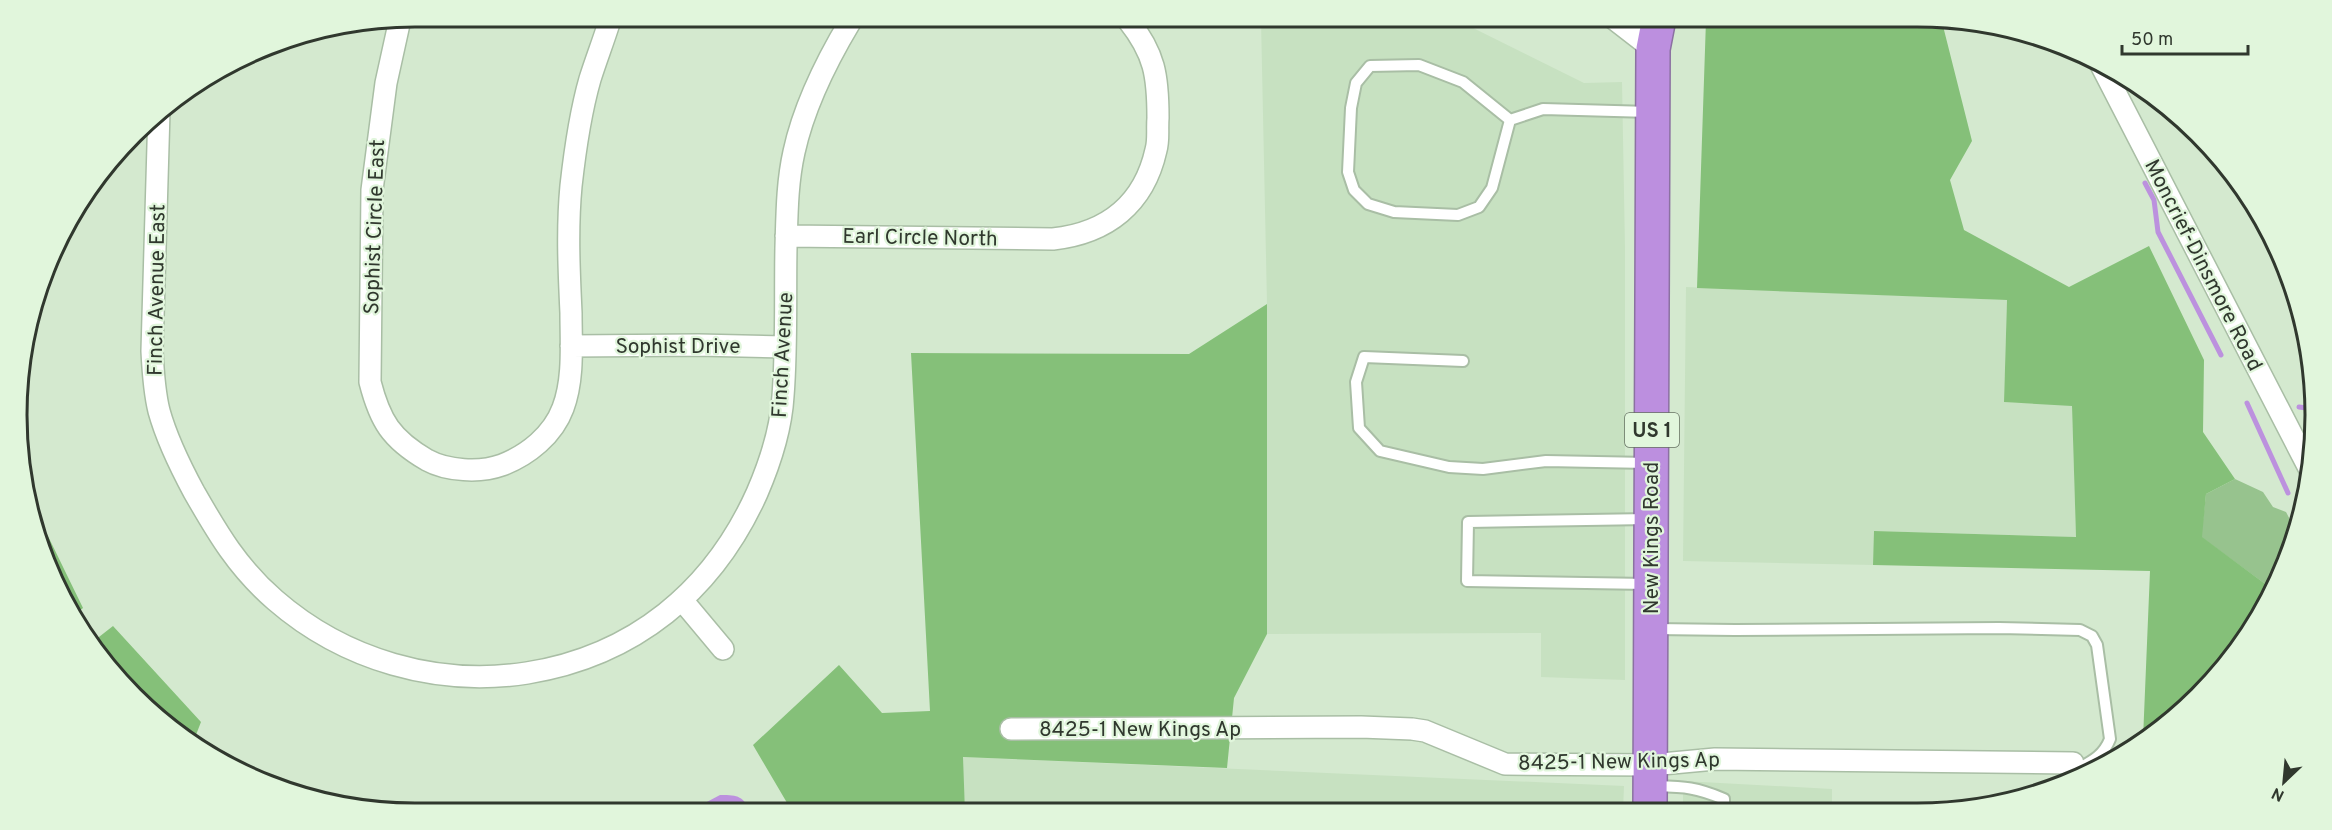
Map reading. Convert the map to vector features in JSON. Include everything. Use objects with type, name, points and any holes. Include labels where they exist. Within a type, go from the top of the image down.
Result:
[{"type":"highway","name":"New Kings Road","points":[[1650,34],[1653,112],[1651,787]]},
{"type":"street","points":[[571,346],[569,246],[571,189],[577,140],[590,80],[608,27]]},
{"type":"street","name":"Finch Avenue","points":[[214,528],[241,566],[262,589],[306,624],[331,639],[376,659],[439,675],[509,676],[576,662],[633,636],[665,615],[699,585],[737,533],[765,474],[777,437],[783,398],[787,197],[794,153],[820,78],[847,27]]},
{"type":"street","name":"Earl Circle North","points":[[786,236],[1053,239],[1073,237],[1095,230],[1118,217],[1149,176],[1157,148],[1157,85],[1154,67],[1144,40],[1134,27]]},
{"type":"street","points":[[1633,27],[1650,34]]},
{"type":"street","name":"Sophist Circle East","points":[[398,28],[384,95],[372,190],[370,382],[378,411],[388,429],[412,451],[430,462],[453,468],[476,470],[497,467],[518,459],[552,429],[563,409],[568,391],[571,346]]},
{"type":"street","name":"Moncrief-Dinsmore Road","points":[[2107,77],[2303,456]]},
{"type":"street","name":"Finch Avenue East","points":[[159,123],[152,351],[154,385],[169,442],[214,528]]},
{"type":"street","name":"Sophist Drive","points":[[571,346],[784,347]]},
{"type":"street","points":[[682,600],[723,649]]},
{"type":"street","name":"8425-1 New Kings Ap","points":[[1011,729],[1361,727],[1412,729],[1425,731],[1505,764],[1651,787],[1715,759],[2073,763],[2074,769]]},
{"type":"lane","points":[[1419,65],[1463,82],[1510,120],[1492,188],[1479,207],[1458,215],[1394,212],[1368,204],[1354,190],[1348,172],[1351,108],[1356,83],[1370,66],[1419,65]]},
{"type":"lane","points":[[1510,120],[1544,109],[1653,112]]},
{"type":"lane","points":[[1463,361],[1364,357],[1356,382],[1359,428],[1380,451],[1449,467],[1484,469],[1546,461],[1652,464]]},
{"type":"lane","points":[[1651,584],[1467,581],[1468,522],[1652,519]]},
{"type":"lane","points":[[1651,629],[1999,628],[2080,630],[2091,636],[2097,645],[2110,739],[2106,749],[2097,758]]},
{"type":"lane","points":[[1651,787],[1691,787],[1724,799],[1724,803]]},
{"type":"shaded area","points":[[1261,27],[1471,27],[1584,83],[1622,82],[1625,249],[1625,680],[1541,677],[1541,633],[1267,634],[1267,304]]},
{"type":"shaded area","points":[[1686,287],[2007,300],[2004,402],[2072,405],[2076,537],[1875,531],[1873,565],[1683,561]]},
{"type":"shaded area","points":[[962,757],[1624,786],[1623,803],[965,803]]},
{"type":"shaded area","points":[[1683,781],[1832,789],[1832,803],[1683,803]]},
{"type":"shaded area","points":[[720,795],[732,795],[746,803],[705,803]]},
{"type":"green space","points":[[1706,27],[1944,28],[1972,141],[1950,180],[1964,230],[2069,287],[2149,246],[2204,360],[2203,432],[2235,479],[2206,494],[2202,537],[2266,585],[2240,631],[2209,671],[2173,707],[2143,730],[2150,571],[1873,565],[1874,531],[2076,537],[2072,406],[2004,402],[2007,300],[1697,288]]},
{"type":"green space","points":[[1267,304],[1267,634],[1234,698],[1227,768],[963,757],[965,803],[787,803],[753,745],[839,665],[882,713],[930,711],[911,353],[1189,354]]},
{"type":"green space","points":[[2235,479],[2263,492],[2273,507],[2286,512],[2290,520],[2266,585],[2201,537],[2206,494]]},
{"type":"green space","points":[[44,529],[83,608],[80,610],[67,587]]},
{"type":"green space","points":[[113,626],[201,722],[196,736],[159,707],[123,671],[97,638]]},
{"type":"waterway","points":[[2145,183],[2154,200],[2158,232],[2221,355]]},
{"type":"waterway","points":[[2247,403],[2288,493]]},
{"type":"waterway","points":[[2299,407],[2305,408]]}]
